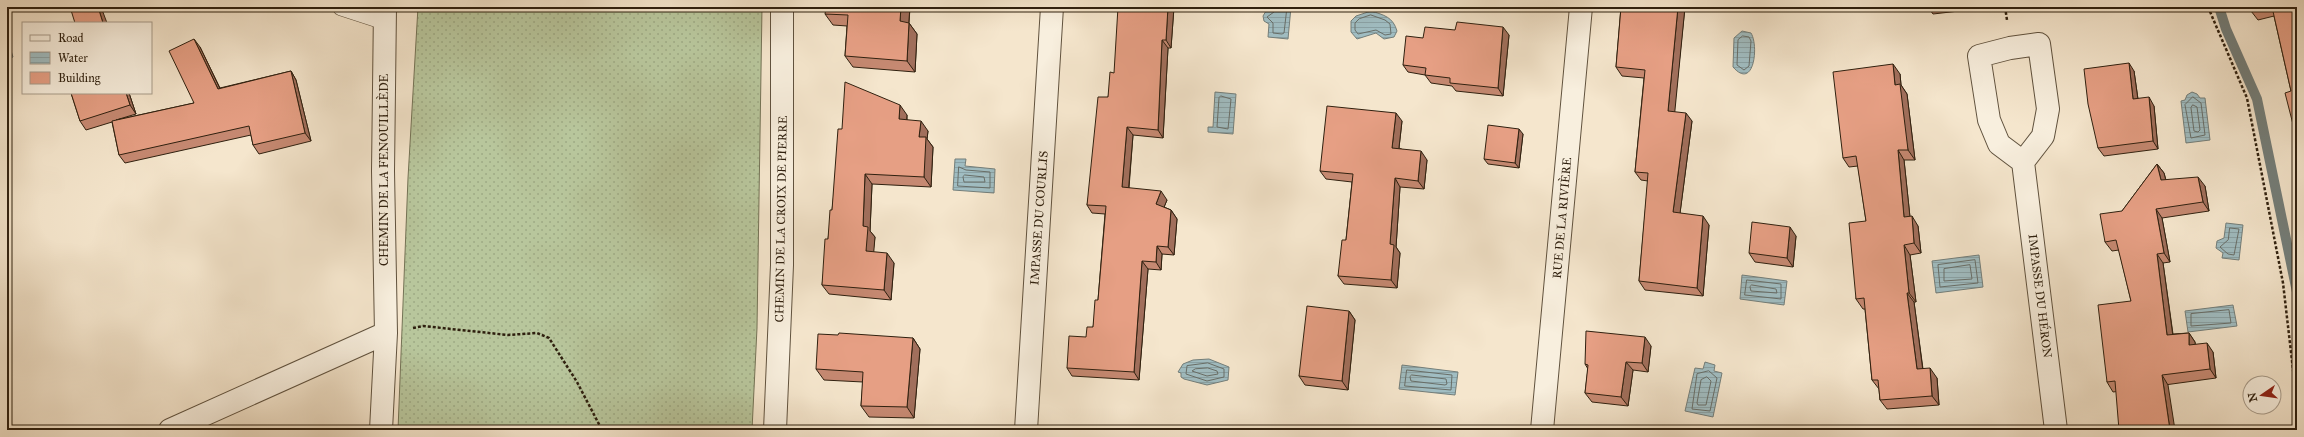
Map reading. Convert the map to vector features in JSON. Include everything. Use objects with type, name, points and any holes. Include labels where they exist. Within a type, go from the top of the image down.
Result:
[{"type":"street","name":"CHEMIN DE LA CROIX DE PIERRE","points":[[775,430],[782,265],[782,7]]},
{"type":"street","name":"IMPASSE DU COURLIS","points":[[1026,430],[1052,7]]},
{"type":"street","name":"RUE DE LA RIVIÈRE","points":[[1542,430],[1581,7]]},
{"type":"street","name":"CHEMIN DE LA FENOUILLÈDE","points":[[381,430],[386,333],[385,14]]},
{"type":"street","points":[[2039,44],[2048,109],[2043,136],[2023,162],[1999,144],[1992,126],[1979,56],[2010,48],[2039,44]]},
{"type":"street","name":"IMPASSE DU HÉRON","points":[[2023,162],[2056,430]]},
{"type":"street","points":[[170,430],[386,333]]},
{"type":"lane","points":[[341,7],[385,14]]},
{"type":"path","points":[[2208,7],[2246,98],[2283,283],[2297,404]]},
{"type":"path","points":[[386,333],[423,326],[508,335],[536,333],[549,338],[560,354],[602,430]]},
{"type":"green space","points":[[418,7],[762,7],[757,328],[752,430],[398,430],[408,178]]},
{"type":"water","points":[[1271,7],[1291,7],[1288,39],[1268,37],[1269,24],[1264,21],[1263,16],[1266,11],[1270,10]]},
{"type":"water","points":[[1371,11],[1384,15],[1393,23],[1397,31],[1394,37],[1384,39],[1376,33],[1357,39],[1351,32],[1351,21],[1356,16]]},
{"type":"water","points":[[1742,31],[1751,33],[1755,47],[1753,64],[1746,74],[1740,73],[1733,67],[1734,38]]},
{"type":"water","points":[[7,38],[13,57],[7,59]]},
{"type":"water","points":[[1215,92],[1236,94],[1233,134],[1208,132],[1208,127],[1213,127]]},
{"type":"water","points":[[2192,92],[2197,94],[2200,98],[2205,98],[2210,140],[2186,143],[2181,101],[2185,100],[2187,95]]},
{"type":"water","points":[[955,159],[966,159],[965,166],[995,169],[994,193],[953,190]]},
{"type":"water","points":[[2226,223],[2243,225],[2239,260],[2222,258],[2223,253],[2216,248],[2217,241],[2224,238]]},
{"type":"water","points":[[1979,255],[1983,287],[1936,293],[1932,261]]},
{"type":"water","points":[[1742,275],[1787,281],[1784,305],[1740,299]]},
{"type":"water","points":[[2233,305],[2237,326],[2188,332],[2185,311]]},
{"type":"water","points":[[1209,359],[1229,367],[1228,380],[1207,385],[1184,379],[1181,377],[1181,373],[1178,372],[1183,364],[1193,360]]},
{"type":"water","points":[[1705,362],[1715,365],[1714,371],[1722,373],[1713,417],[1685,411],[1695,368],[1703,369]]},
{"type":"water","points":[[1402,365],[1458,372],[1455,395],[1399,389]]},
{"type":"building","points":[[70,7],[98,7],[103,22],[75,22]]},
{"type":"building","points":[[826,7],[901,7],[900,21],[909,23],[907,61],[845,56],[848,15],[825,14]]},
{"type":"building","points":[[1118,7],[1168,7],[1166,40],[1162,40],[1158,130],[1127,127],[1122,187],[1161,191],[1156,204],[1171,210],[1168,247],[1157,246],[1156,262],[1142,261],[1134,372],[1067,368],[1069,336],[1086,337],[1087,327],[1093,327],[1095,300],[1098,300],[1106,206],[1087,205],[1098,97],[1108,97],[1110,72],[1114,73]]},
{"type":"building","points":[[1621,7],[1678,7],[1668,111],[1686,113],[1673,212],[1703,216],[1697,288],[1639,281],[1648,173],[1635,172],[1645,70],[1616,67]]},
{"type":"building","points":[[2250,7],[2272,7],[2251,11]]},
{"type":"building","points":[[2272,7],[2297,7],[2297,140],[2285,93],[2291,91]]},
{"type":"building","points":[[1457,22],[1503,27],[1498,88],[1450,83],[1450,78],[1425,75],[1426,68],[1403,65],[1406,36],[1423,38],[1425,27],[1455,30]]},
{"type":"building","points":[[194,39],[218,89],[291,71],[305,133],[253,145],[249,126],[119,155],[112,121],[194,103],[169,51]]},
{"type":"building","points":[[2129,63],[2133,99],[2149,97],[2153,141],[2098,148],[2088,104],[2084,69]]},
{"type":"building","points":[[1893,64],[1895,85],[1900,84],[1908,150],[1898,150],[1904,217],[1912,216],[1914,243],[1904,245],[1909,293],[1907,293],[1917,369],[1930,368],[1932,396],[1880,400],[1878,380],[1872,380],[1864,298],[1856,299],[1849,223],[1866,221],[1856,156],[1843,158],[1833,72]]},
{"type":"building","points":[[845,82],[900,105],[899,119],[921,121],[919,137],[926,137],[924,177],[865,174],[863,226],[868,227],[866,251],[887,253],[884,290],[822,285],[825,239],[828,239],[830,210],[832,210],[838,129],[842,129]]},
{"type":"building","points":[[71,94],[126,94],[130,105],[80,121]]},
{"type":"building","points":[[1327,106],[1396,113],[1392,148],[1421,151],[1418,181],[1395,178],[1390,244],[1394,245],[1391,280],[1338,276],[1342,240],[1346,240],[1353,174],[1320,171]]},
{"type":"building","points":[[1488,125],[1519,129],[1515,163],[1484,159]]},
{"type":"building","points":[[2157,164],[2161,180],[2198,177],[2203,202],[2156,209],[2164,253],[2157,254],[2167,335],[2189,333],[2189,345],[2207,343],[2210,369],[2162,375],[2170,430],[2119,430],[2115,381],[2107,382],[2098,305],[2131,301],[2116,240],[2105,242],[2100,214],[2122,211]]},
{"type":"building","points":[[1752,222],[1790,227],[1787,258],[1749,253]]},
{"type":"building","points":[[1307,306],[1349,311],[1342,381],[1299,376]]},
{"type":"building","points":[[1586,331],[1645,337],[1642,363],[1626,362],[1621,397],[1585,393],[1588,365],[1585,364]]},
{"type":"building","points":[[839,333],[913,338],[907,407],[861,406],[863,372],[816,369],[818,334],[838,335]]},
{"type":"waterway","points":[[2219,7],[2226,29],[2257,99],[2297,292]]}]
